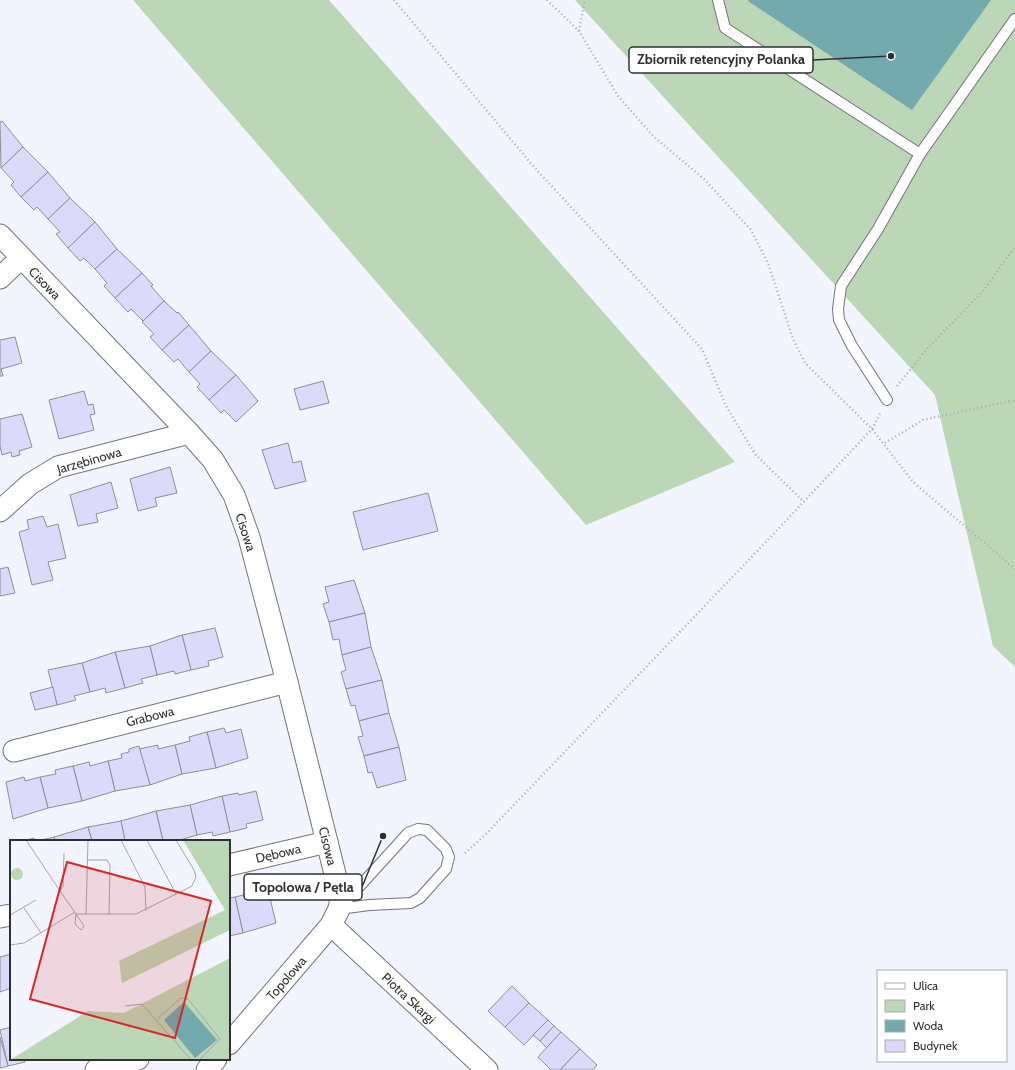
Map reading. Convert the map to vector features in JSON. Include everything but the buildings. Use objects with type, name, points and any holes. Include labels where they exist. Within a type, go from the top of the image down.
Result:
[{"type":"street","name":"Cisowa","points":[[0,235],[189,433],[213,460],[234,495],[249,538],[341,898],[335,917]]},
{"type":"street","points":[[0,278],[21,258]]},
{"type":"street","name":"Jarzębinowa","points":[[0,511],[30,484],[58,468],[189,433]]},
{"type":"street","name":"Grabowa","points":[[10,752],[287,682]]},
{"type":"street","name":"Dębowa","points":[[230,865],[326,842]]},
{"type":"street","points":[[0,917],[10,915]]},
{"type":"street","name":"Topolowa","points":[[230,1043],[335,917]]},
{"type":"street","name":"Piotra Skargi","points":[[335,917],[487,1070]]},
{"type":"street","points":[[96,1070],[134,1060]]},
{"type":"lane","points":[[718,0],[725,28],[920,154]]},
{"type":"lane","points":[[887,400],[852,346],[839,320],[838,309],[841,286],[878,229],[920,154],[1015,20]]},
{"type":"lane","name":"Topolowa","points":[[335,917],[408,833],[418,829],[427,830],[446,849],[449,857],[446,869]]},
{"type":"lane","points":[[335,917],[369,904],[411,903],[420,898],[446,869]]},
{"type":"path","points":[[394,0],[534,167],[702,349],[726,406],[755,454],[804,502]]},
{"type":"path","points":[[547,0],[579,31],[623,102],[654,137],[704,179],[751,230],[768,263],[793,339],[805,363],[872,429],[913,482],[1015,570]]},
{"type":"path","points":[[579,31],[585,0]]},
{"type":"path","points":[[446,869],[485,835],[872,429],[887,400],[926,350],[983,291],[1015,246]]},
{"type":"path","points":[[884,443],[923,420],[1015,400]]},
{"type":"green space","points":[[133,0],[329,0],[735,462],[586,525]]},
{"type":"green space","points":[[575,0],[1015,0],[1015,667],[993,646],[935,395]]},
{"type":"water","points":[[991,0],[912,110],[748,1]]},
{"type":"place","name":"Zbiornik retencyjny Polanka","points":[[891,56]]},
{"type":"place","name":"Topolowa / Pętla","points":[[383,836]]}]
